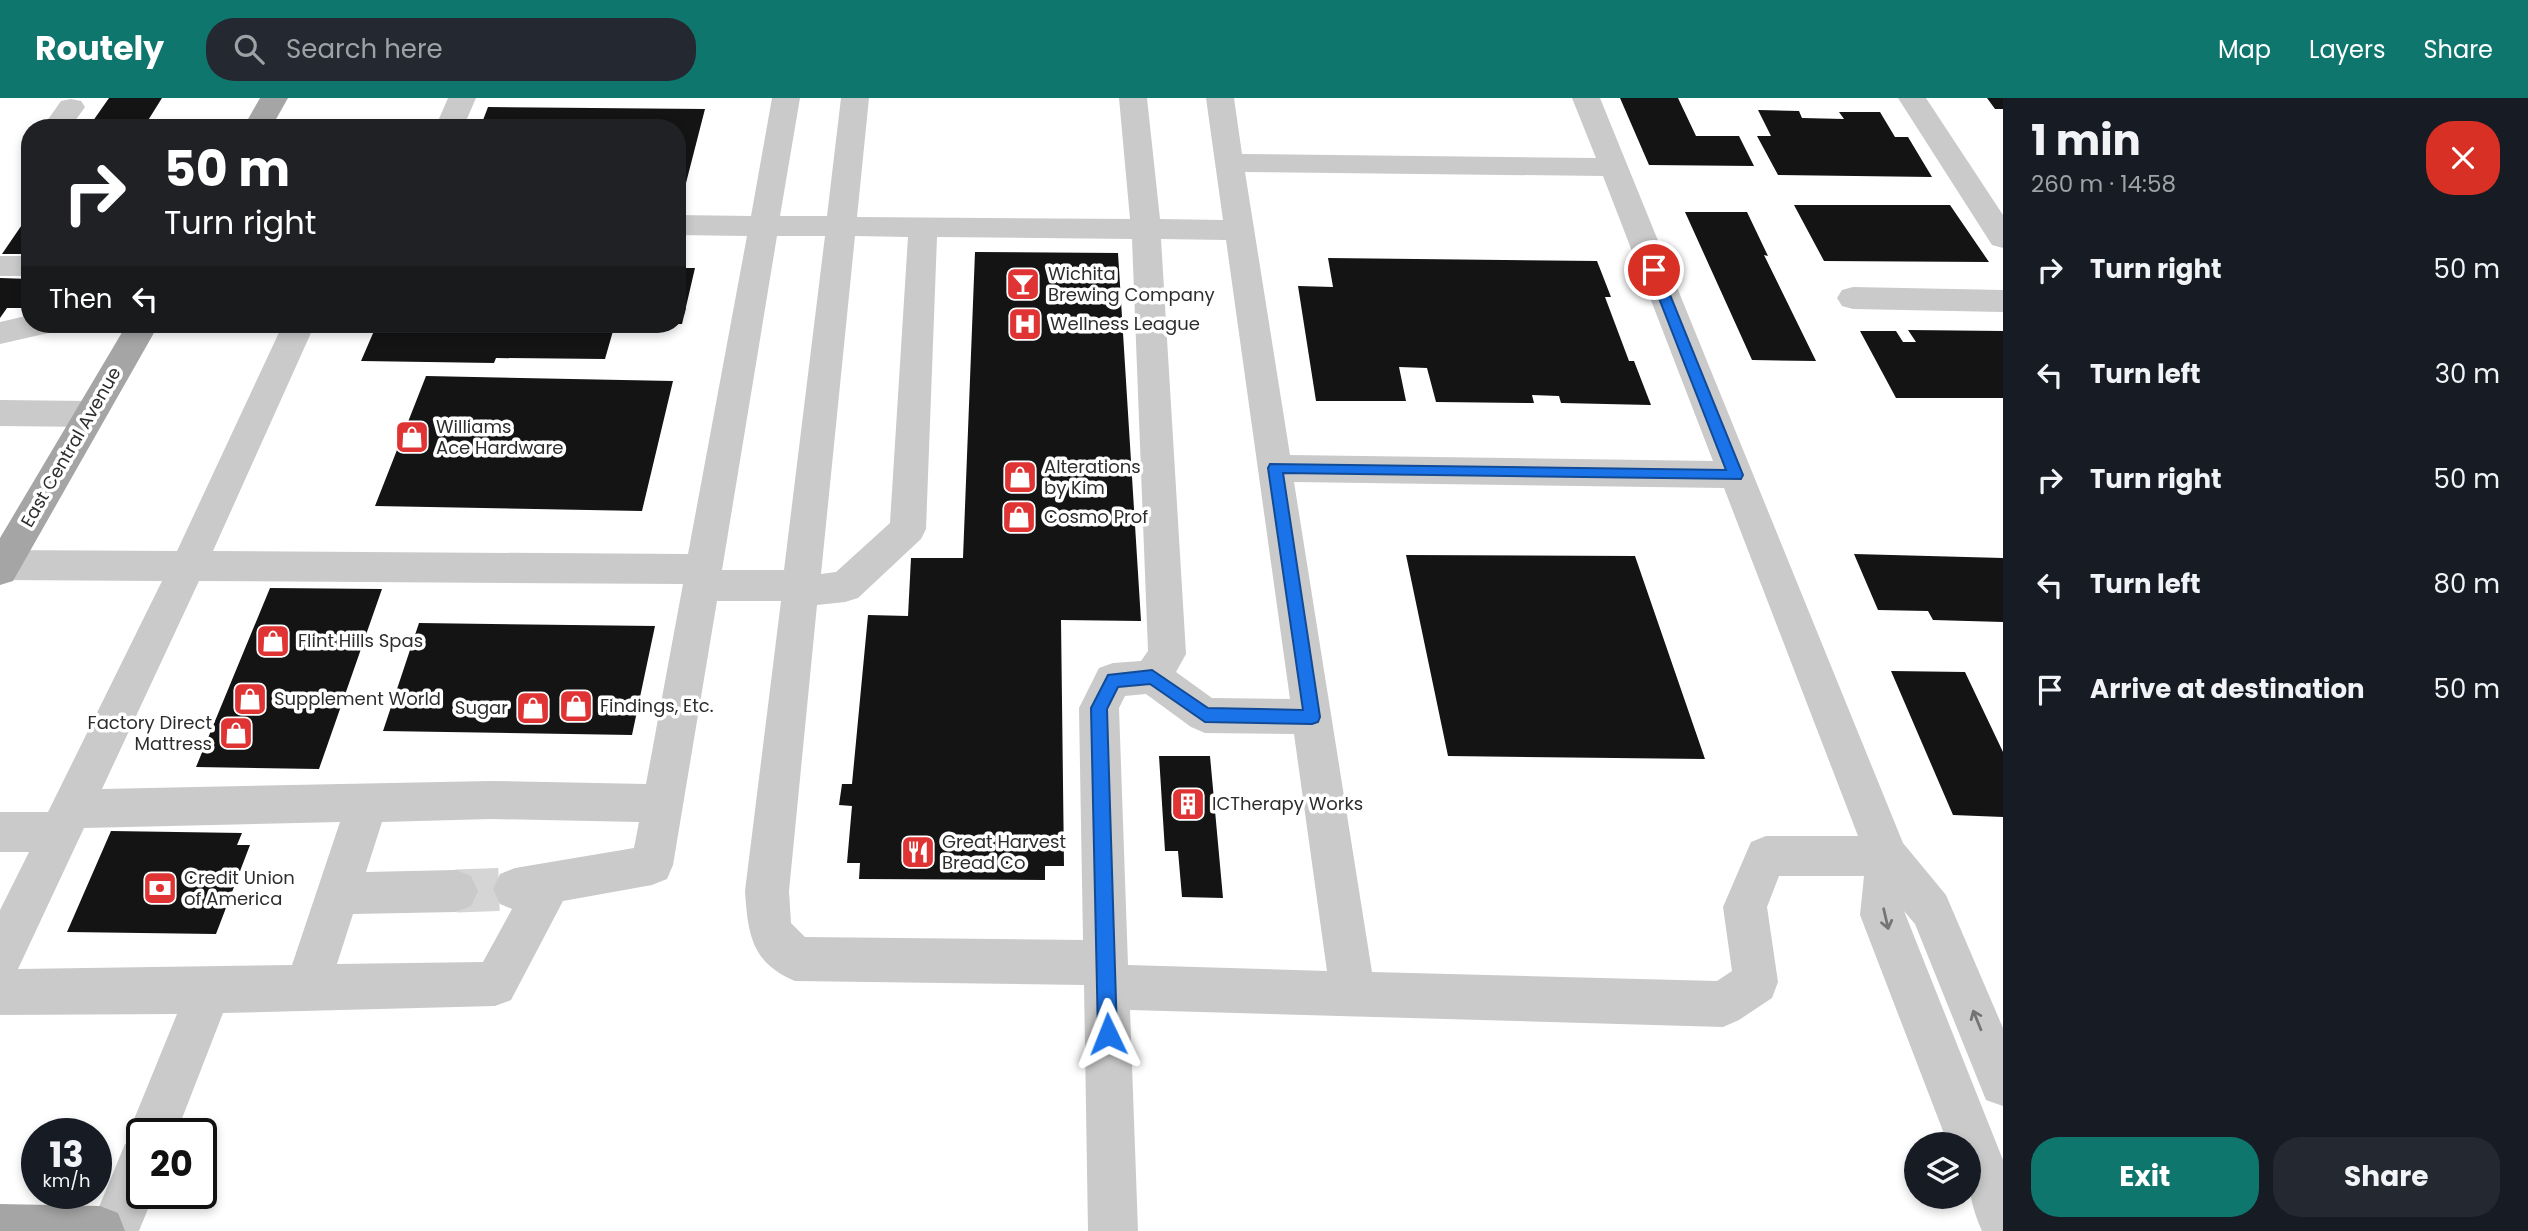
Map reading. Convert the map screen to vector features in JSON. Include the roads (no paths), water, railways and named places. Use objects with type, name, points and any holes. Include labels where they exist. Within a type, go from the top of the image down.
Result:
[{"type":"main road","points":[[262,119],[274,98]]},
{"type":"main road","name":"East Central Avenue","points":[[1,567],[137,333]]},
{"type":"main road","points":[[0,1229],[100,1231]]},
{"type":"lane","points":[[453,119],[462,98]]},
{"type":"lane","points":[[0,992],[495,984],[532,886],[652,866],[786,98]]},
{"type":"lane","points":[[855,98],[767,891],[770,932],[795,959],[1106,975],[1353,994],[1723,1004],[1756,982],[1745,907],[1766,856],[1887,856]]},
{"type":"lane","points":[[1133,98],[1146,229],[1167,653],[1152,677]]},
{"type":"lane","points":[[1220,98],[1353,994]]},
{"type":"lane","points":[[1586,98],[1887,856],[1931,910],[2003,1083]]},
{"type":"lane","points":[[1912,98],[2003,238]]},
{"type":"lane","points":[[1230,163],[1613,167]]},
{"type":"lane","points":[[686,225],[1240,230]]},
{"type":"lane","points":[[1,567],[188,566],[703,578],[800,588],[845,587],[908,529],[923,227]]},
{"type":"lane","points":[[0,266],[21,266]]},
{"type":"lane","points":[[1853,298],[2003,301]]},
{"type":"lane","points":[[0,333],[21,329]]},
{"type":"lane","points":[[0,958],[188,566],[295,333]]},
{"type":"lane","points":[[0,414],[90,414]]},
{"type":"lane","points":[[1275,468],[1736,475]]},
{"type":"lane","points":[[1113,1231],[1099,708],[1114,680],[1152,677],[1205,715],[1312,717]]},
{"type":"lane","points":[[0,832],[66,820],[368,802],[491,800],[663,803]]},
{"type":"lane","points":[[307,987],[368,802]]},
{"type":"lane","points":[[1887,856],[1882,915],[2003,1222]]},
{"type":"lane","points":[[338,893],[456,891]]},
{"type":"lane","points":[[158,1118],[209,990]]},
{"type":"lane","points":[[114,1231],[126,1201]]},
{"type":"tunnel","points":[[456,891],[515,889]]},
{"type":"place","name":"Wichita Brewing Company","points":[[1023,284]]},
{"type":"place","name":"Wellness League","points":[[1025,324]]},
{"type":"place","name":"Williams Ace Hardware","points":[[412,437]]},
{"type":"place","name":"Alterations by Kim","points":[[1020,477]]},
{"type":"place","name":"Cosmo Prof","points":[[1019,517]]},
{"type":"place","name":"Flint Hills Spas","points":[[273,641]]},
{"type":"place","name":"Supplement World","points":[[250,699]]},
{"type":"place","name":"Findings, Etc.","points":[[576,706]]},
{"type":"place","name":"Sugar","points":[[533,708]]},
{"type":"place","name":"Factory Direct Mattress","points":[[236,733]]},
{"type":"place","name":"ICTherapy Works","points":[[1188,804]]},
{"type":"place","name":"Great Harvest Bread Co","points":[[918,852]]},
{"type":"place","name":"Credit Union of America","points":[[160,888]]}]
